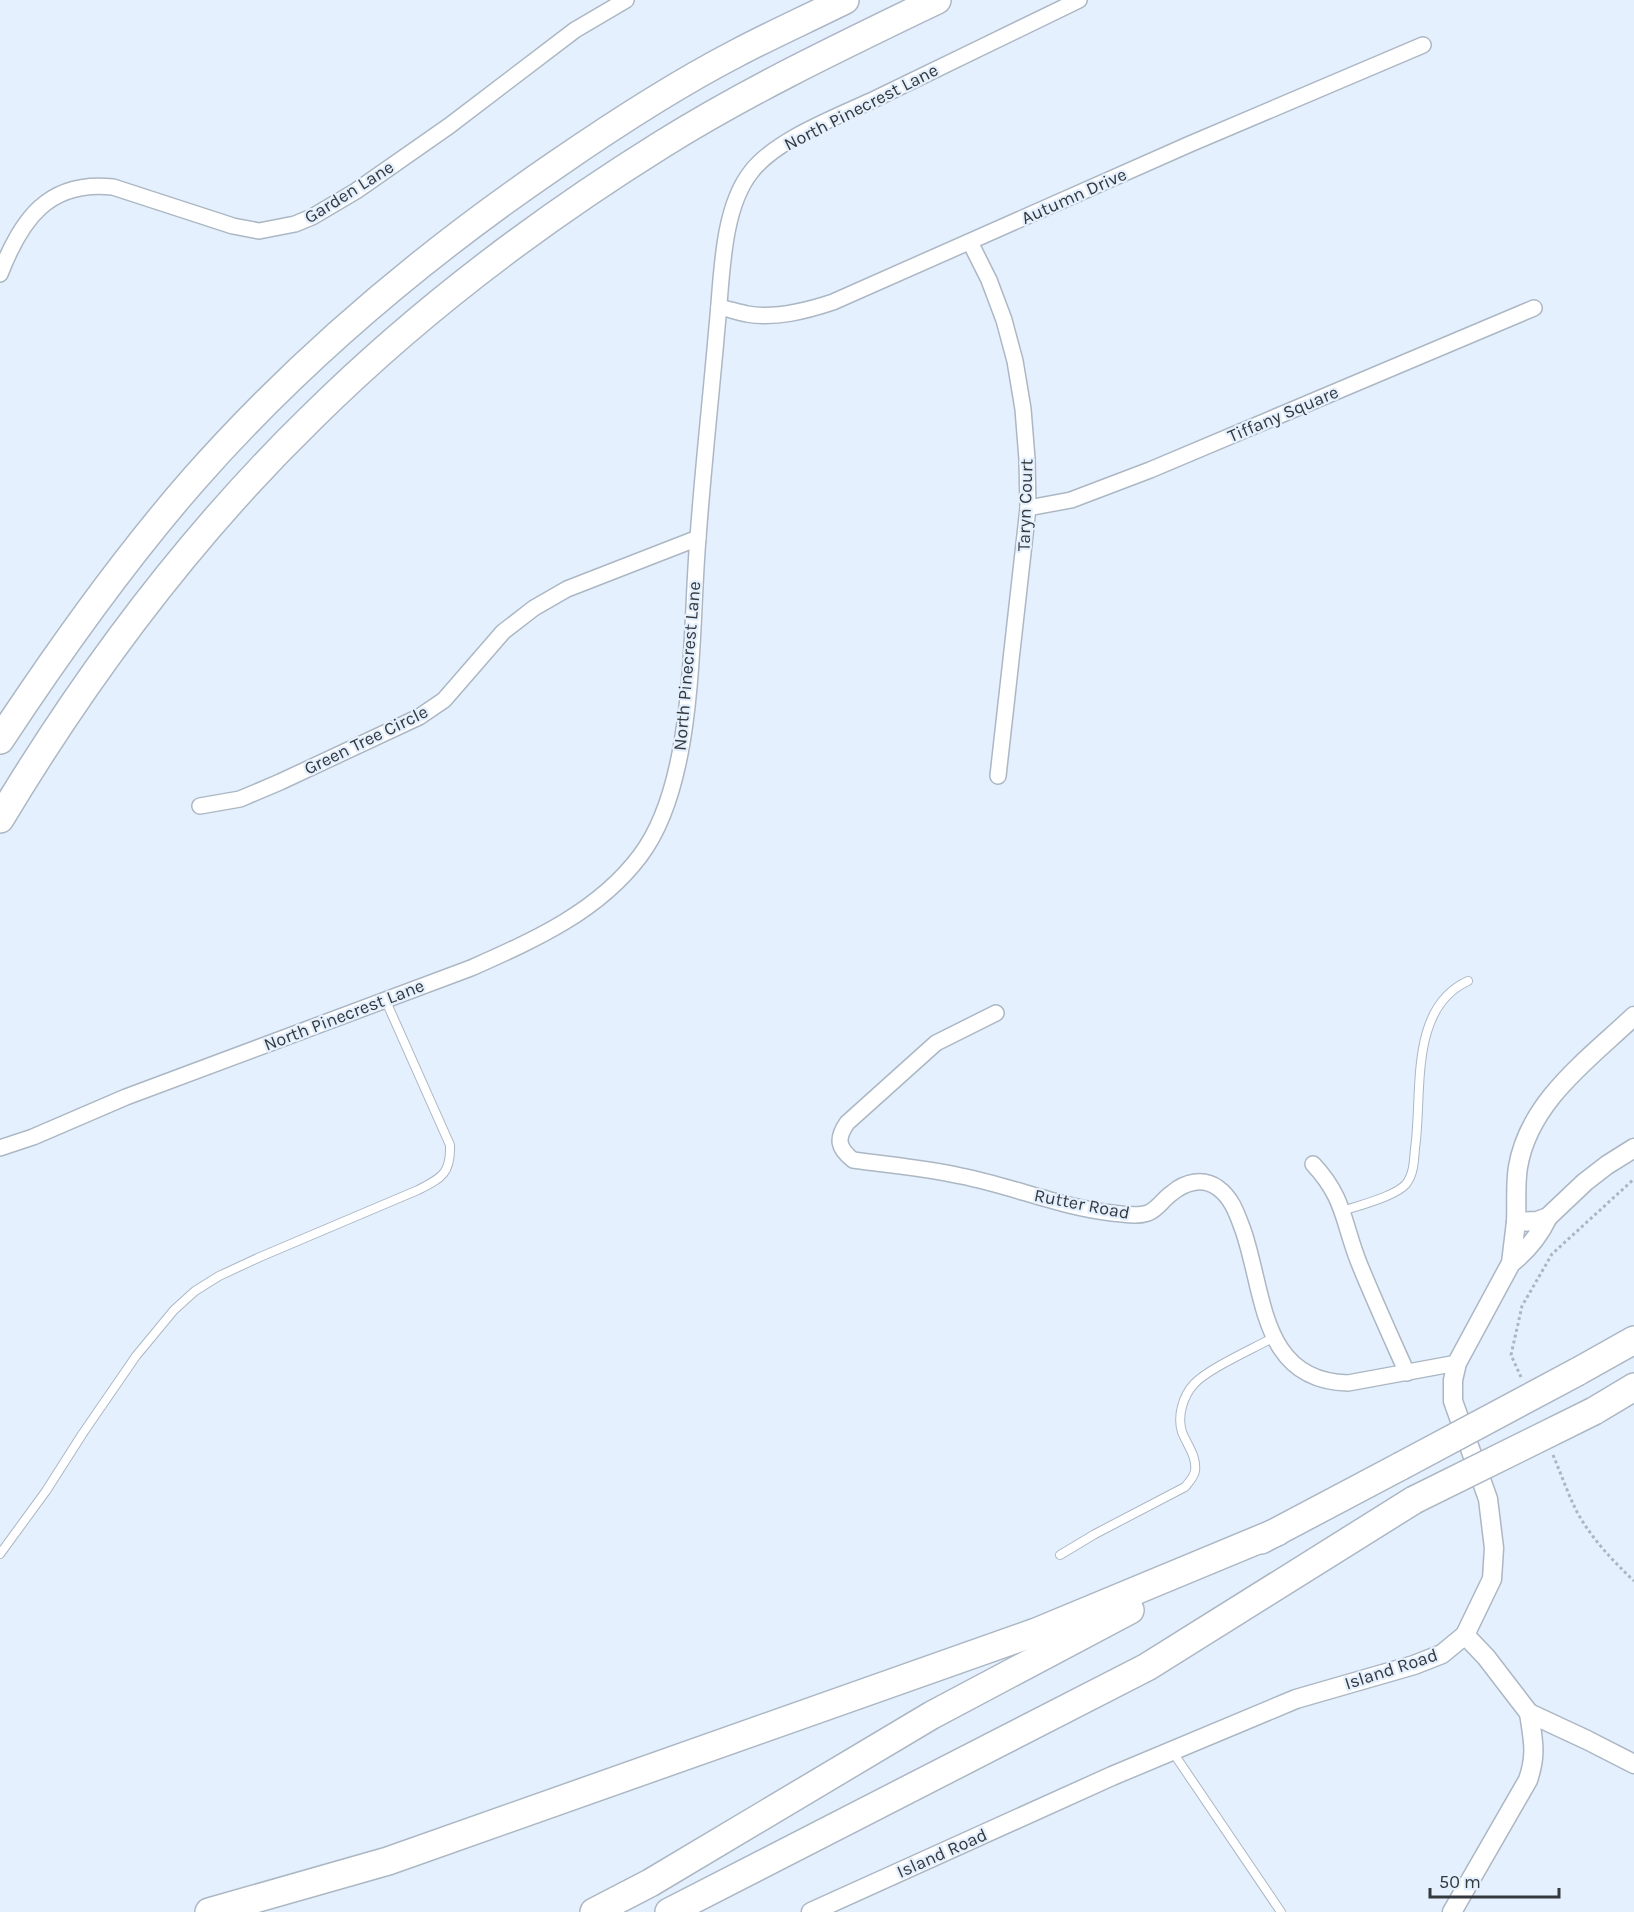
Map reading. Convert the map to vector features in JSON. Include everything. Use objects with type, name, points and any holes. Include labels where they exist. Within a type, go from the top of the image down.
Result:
[{"type":"highway","points":[[0,740],[109,584],[195,478],[300,370],[374,303],[493,207],[611,127],[737,53],[845,0]]},
{"type":"highway","points":[[0,819],[85,686],[164,582],[256,475],[309,419],[362,369],[443,300],[532,231],[663,144],[845,44],[937,0]]},
{"type":"highway","points":[[594,1912],[650,1883],[932,1715],[1634,1340]]},
{"type":"highway","points":[[669,1912],[1147,1667],[1414,1500],[1594,1411],[1634,1387]]},
{"type":"highway","points":[[209,1912],[388,1861],[1036,1632],[1277,1532]]},
{"type":"highway","points":[[681,1912],[714,1889]]},
{"type":"street","name":"Garden Lane","points":[[0,274],[28,219],[56,195],[75,187],[94,185],[112,187],[233,226],[259,231],[295,224],[312,217],[356,191],[449,126],[575,30],[626,0]]},
{"type":"street","name":"North Pinecrest Lane","points":[[0,1148],[33,1137],[126,1097],[471,968],[521,946],[564,923],[604,896],[641,855],[657,831],[683,740],[719,307],[726,237],[734,201],[750,173],[778,148],[820,125],[1079,0]]},
{"type":"street","name":"Autumn Drive","points":[[719,307],[749,315],[781,315],[833,302],[1190,144],[1423,45]]},
{"type":"street","name":"Taryn Court","points":[[970,242],[996,300],[1015,361],[1028,459],[1028,508],[998,776]]},
{"type":"street","name":"Tiffany Square","points":[[1028,508],[1071,500],[1150,470],[1534,308]]},
{"type":"street","name":"Green Tree Circle","points":[[200,806],[240,799],[419,717],[444,700],[503,632],[534,608],[567,589],[698,538]]},
{"type":"street","name":"Rutter Road","points":[[996,1013],[936,1043],[847,1123],[840,1139],[844,1153],[853,1160],[963,1176],[1110,1213],[1140,1215],[1149,1213],[1181,1186],[1194,1182],[1208,1182],[1228,1198],[1236,1211],[1263,1308],[1274,1337],[1286,1358],[1299,1370],[1322,1381],[1348,1383],[1457,1363]]},
{"type":"street","name":"Island Road","points":[[811,1912],[1171,1750],[1296,1699],[1414,1665],[1442,1654],[1465,1635],[1492,1578],[1494,1548],[1488,1499],[1453,1401],[1453,1380],[1457,1363],[1511,1263],[1516,1222],[1518,1168],[1526,1137],[1536,1116],[1550,1098],[1634,1016]]},
{"type":"street","points":[[1511,1263],[1523,1254],[1540,1233],[1548,1217],[1585,1182],[1634,1148]]},
{"type":"street","points":[[1313,1164],[1334,1190],[1344,1211],[1359,1262],[1407,1373]]},
{"type":"street","points":[[1516,1222],[1537,1221],[1548,1217]]},
{"type":"street","points":[[1465,1635],[1486,1657],[1529,1713],[1634,1764]]},
{"type":"street","points":[[1452,1912],[1528,1780],[1535,1749],[1529,1713]]},
{"type":"lane","points":[[1344,1211],[1400,1190],[1408,1182],[1412,1173],[1417,1139],[1422,1056],[1431,1017],[1448,993],[1468,981]]},
{"type":"lane","points":[[0,1554],[46,1491],[136,1356],[174,1310],[195,1291],[219,1276],[439,1180],[447,1170],[451,1159],[450,1145],[386,999]]},
{"type":"lane","points":[[1060,1555],[1185,1487],[1193,1477],[1195,1469],[1194,1458],[1181,1430],[1180,1419],[1185,1397],[1193,1385],[1204,1376],[1274,1337]]},
{"type":"lane","points":[[1171,1750],[1281,1912]]},
{"type":"path","points":[[1521,1377],[1512,1355],[1522,1306],[1552,1254],[1634,1179]]},
{"type":"path","points":[[1553,1455],[1576,1510],[1587,1528],[1608,1556],[1634,1581]]}]
